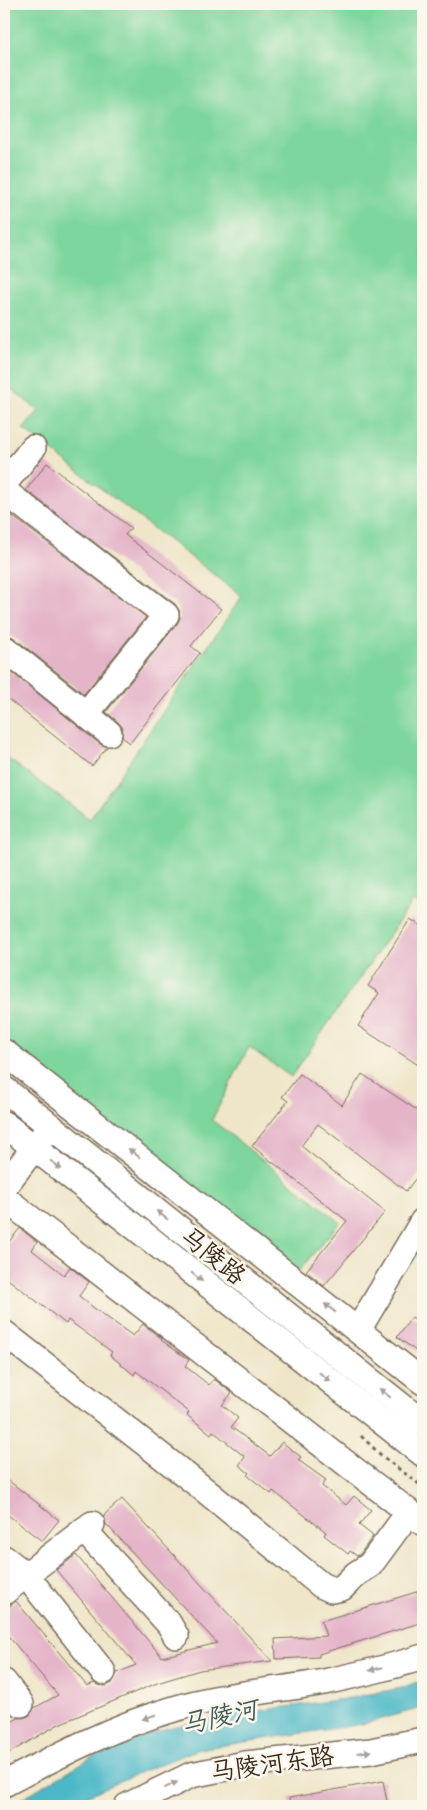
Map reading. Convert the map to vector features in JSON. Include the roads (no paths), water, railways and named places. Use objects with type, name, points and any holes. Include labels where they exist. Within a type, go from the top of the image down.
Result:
[{"type":"street","points":[[4,484],[33,448]]},
{"type":"street","points":[[4,491],[166,615],[86,714]]},
{"type":"street","points":[[4,648],[110,733]]},
{"type":"street","points":[[4,1052],[423,1382]]},
{"type":"street","name":"马陵路","points":[[4,1089],[423,1423]]},
{"type":"street","name":"马陵路","points":[[4,1124],[423,1454]]},
{"type":"street","points":[[4,1187],[51,1126]]},
{"type":"street","points":[[4,1198],[416,1518],[370,1565],[356,1574],[342,1588],[332,1590],[321,1585],[201,1487],[4,1333]]},
{"type":"street","points":[[358,1330],[423,1221]]},
{"type":"street","points":[[4,1592],[88,1527],[169,1624],[176,1636]]},
{"type":"street","points":[[4,1558],[26,1575],[103,1672]]},
{"type":"street","points":[[4,1784],[57,1756],[122,1726],[175,1708],[236,1695],[324,1682],[423,1657]]},
{"type":"street","points":[[4,1682],[21,1704]]},
{"type":"street","name":"马陵河东路","points":[[127,1806],[191,1775],[246,1764],[371,1751],[423,1740]]},
{"type":"water","name":"马陵河","points":[[423,1680],[423,1708],[363,1724],[199,1749],[64,1806],[9,1806],[97,1754],[163,1729],[226,1715],[344,1699],[401,1688]]}]
